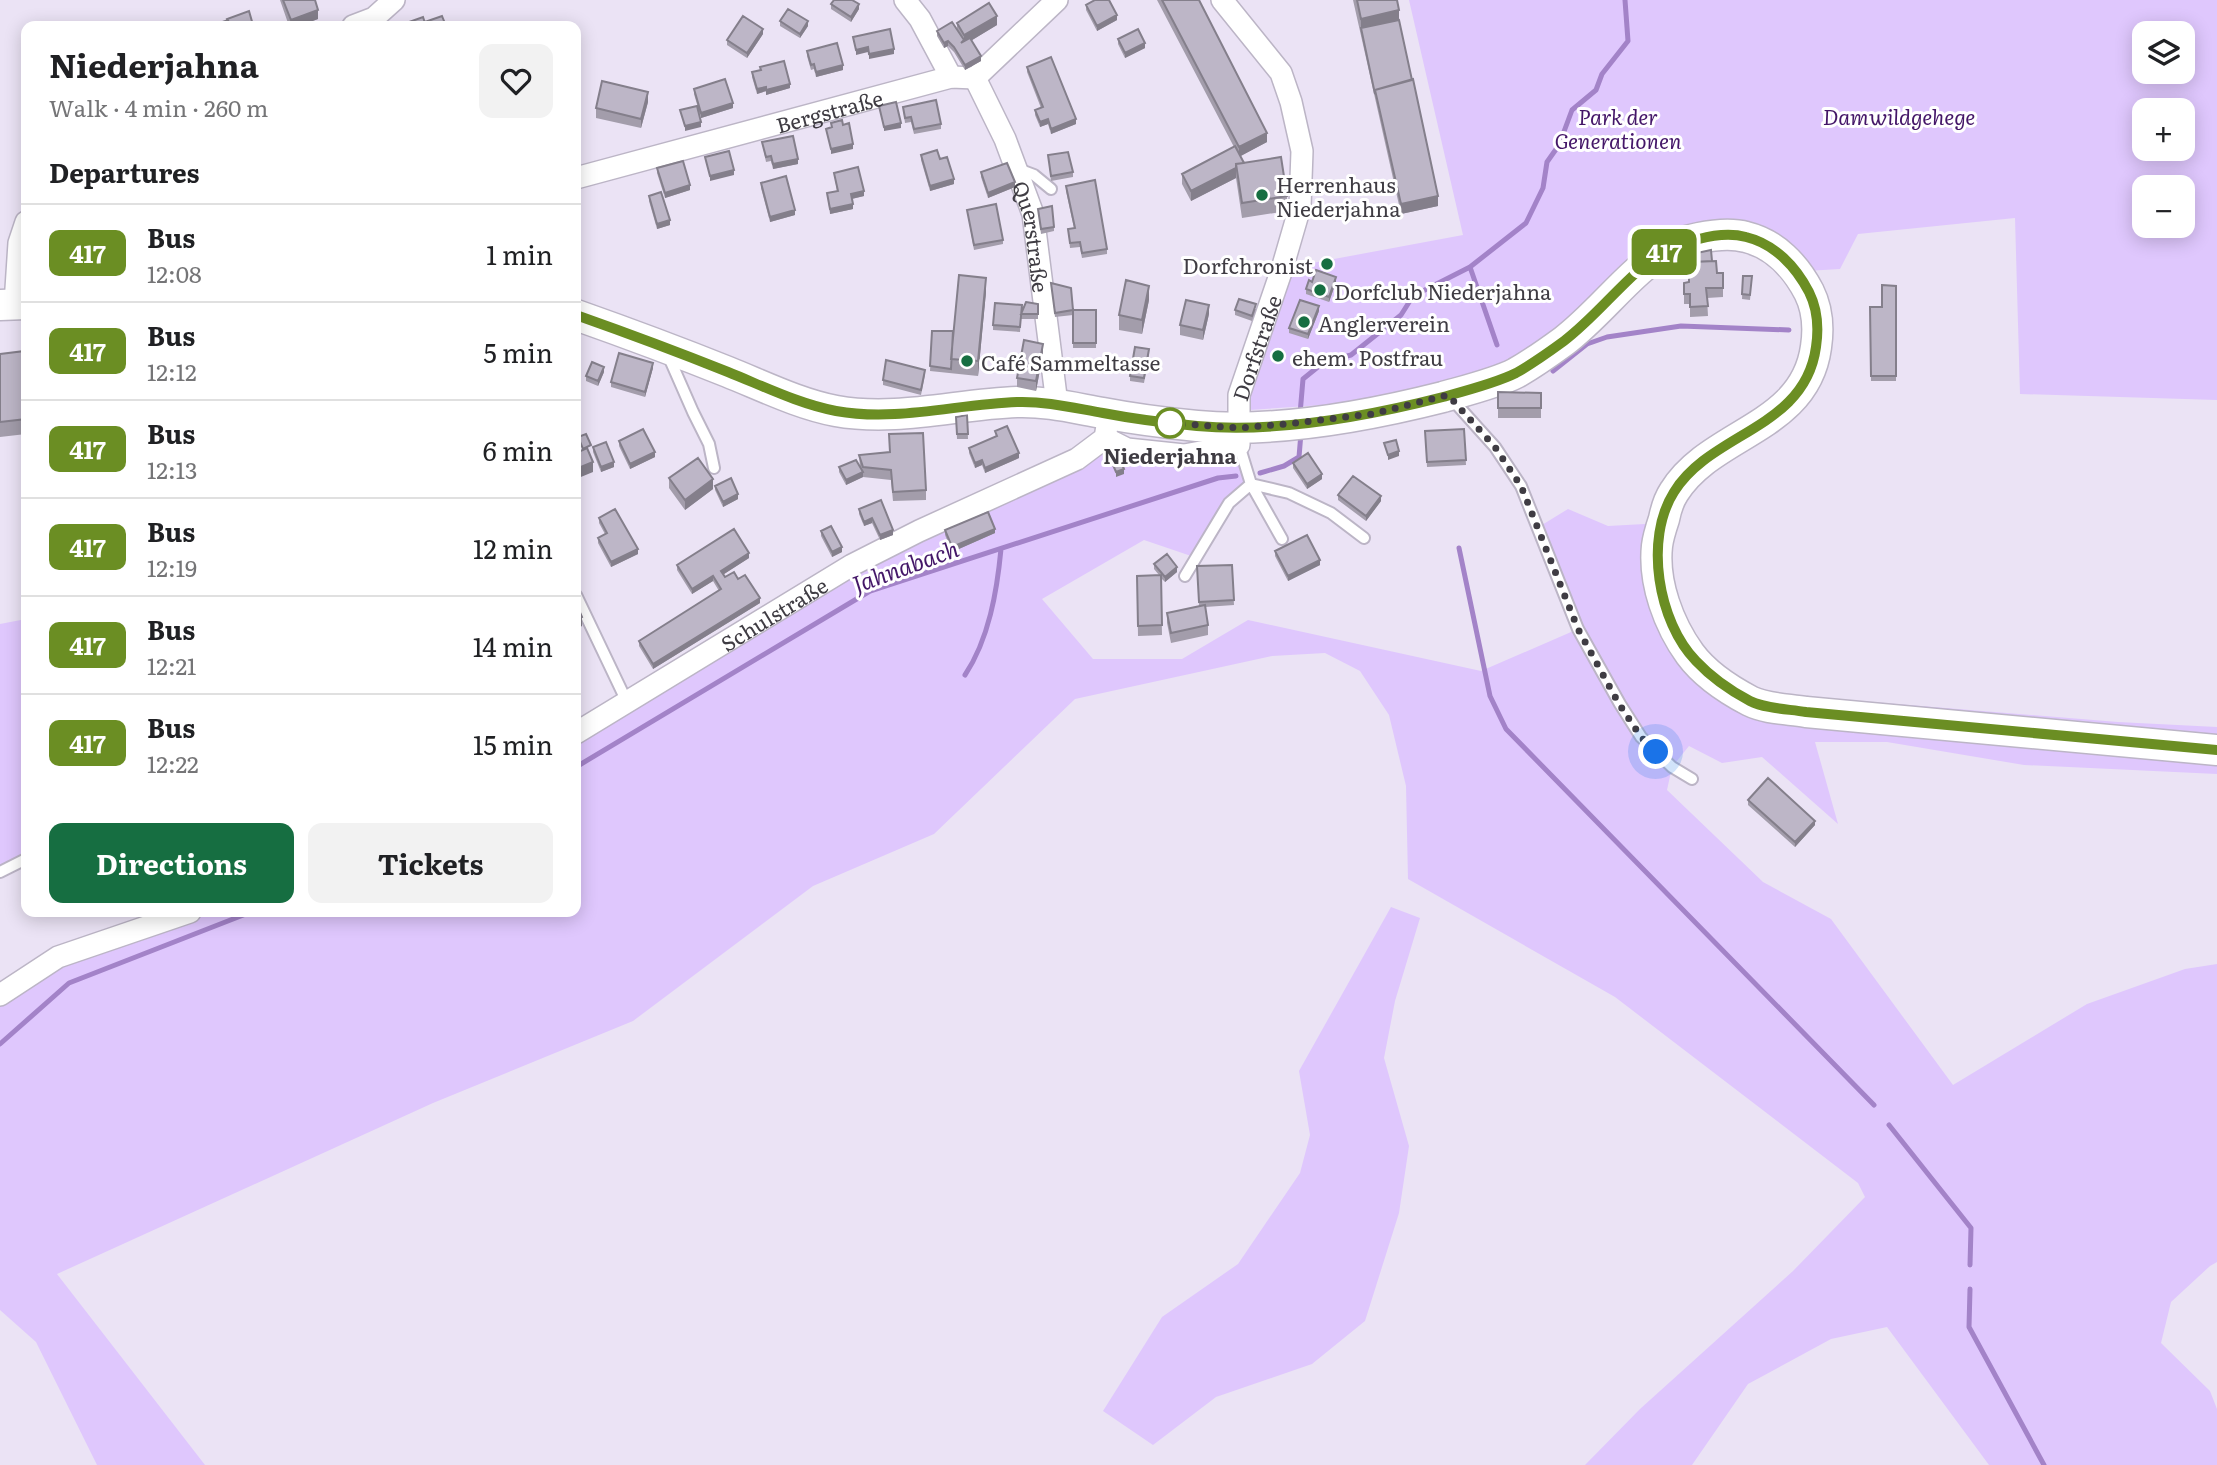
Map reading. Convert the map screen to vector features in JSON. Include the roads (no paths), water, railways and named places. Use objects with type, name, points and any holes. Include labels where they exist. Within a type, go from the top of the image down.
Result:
[{"type":"street","points":[[368,21],[374,19],[394,0]]},
{"type":"street","points":[[905,0],[920,19],[951,77]]},
{"type":"street","points":[[975,78],[1057,0]]},
{"type":"street","name":"Dorfstraße","points":[[1222,0],[1281,73],[1291,102],[1302,151],[1300,207],[1239,395],[1238,437]]},
{"type":"street","name":"Bergstraße","points":[[581,177],[951,77],[975,78]]},
{"type":"street","name":"Querstraße","points":[[975,78],[1004,139],[1033,214],[1058,404]]},
{"type":"street","points":[[581,317],[789,397],[836,411],[893,415],[1017,402],[1058,404],[1107,426],[1202,426],[1238,437],[1299,422],[1372,414],[1448,395],[1515,374],[1568,338],[1640,269],[1675,244],[1717,234],[1746,237],[1773,248],[1798,271],[1815,304],[1819,329],[1814,362],[1805,383],[1793,399],[1760,426],[1689,472],[1667,503],[1657,544],[1657,569],[1670,617],[1693,659],[1731,689],[1754,703],[1767,706],[1806,712],[2217,750]]},
{"type":"street","points":[[14,304],[21,237]]},
{"type":"street","name":"Schulstraße","points":[[581,730],[852,565],[1076,459],[1107,426]]},
{"type":"street","points":[[0,995],[58,957],[175,917]]},
{"type":"lane","points":[[1015,168],[1034,175],[1051,189]]},
{"type":"lane","points":[[665,347],[692,412],[709,444],[714,468]]},
{"type":"lane","points":[[1448,395],[1495,447],[1521,486],[1578,629],[1619,704],[1641,737],[1672,767],[1692,779]]},
{"type":"lane","points":[[1238,437],[1251,484],[1282,539]]},
{"type":"lane","points":[[1251,484],[1289,494],[1331,513],[1364,538]]},
{"type":"lane","points":[[1185,576],[1229,503],[1251,484]]},
{"type":"lane","points":[[581,605],[627,702]]},
{"type":"lane","points":[[0,872],[21,862]]},
{"type":"waterway","points":[[1300,414],[1303,379],[1324,362],[1351,355],[1401,315],[1413,296],[1470,267],[1526,223],[1543,188],[1547,162],[1559,145],[1572,110],[1596,90],[1602,74],[1628,41],[1625,0]]},
{"type":"waterway","points":[[1470,267],[1497,345]]},
{"type":"waterway","points":[[1553,371],[1587,344],[1607,337],[1681,326],[1789,330]]},
{"type":"waterway","points":[[1260,473],[1284,466],[1299,457],[1301,433]]},
{"type":"waterway","name":"Jahnabach","points":[[581,764],[870,591],[1218,478],[1236,476]]},
{"type":"waterway","points":[[1459,548],[1490,696],[1506,729],[1874,1105]]},
{"type":"waterway","points":[[965,675],[986,630],[1001,549]]},
{"type":"waterway","name":"Jahnabach","points":[[0,1044],[69,983],[238,917]]},
{"type":"waterway","points":[[1889,1125],[1971,1228],[1970,1265]]},
{"type":"waterway","points":[[1970,1289],[1969,1327],[2044,1465]]},
{"type":"place","name":"Herrenhaus Niederjahna","points":[[1262,195]]},
{"type":"place","name":"Dorfchronist","points":[[1327,264]]},
{"type":"place","name":"Dorfclub Niederjahna","points":[[1320,290]]},
{"type":"place","name":"Anglerverein","points":[[1304,322]]},
{"type":"place","name":"ehem. Postfrau","points":[[1278,356]]},
{"type":"place","name":"Café Sammeltasse","points":[[967,361]]},
{"type":"place","name":"Niederjahna","points":[[1170,423]]},
{"type":"park label","name":"Damwildgehege","points":[[1899,115]]},
{"type":"park label","name":"Park der Generationen","points":[[1618,127]]}]
